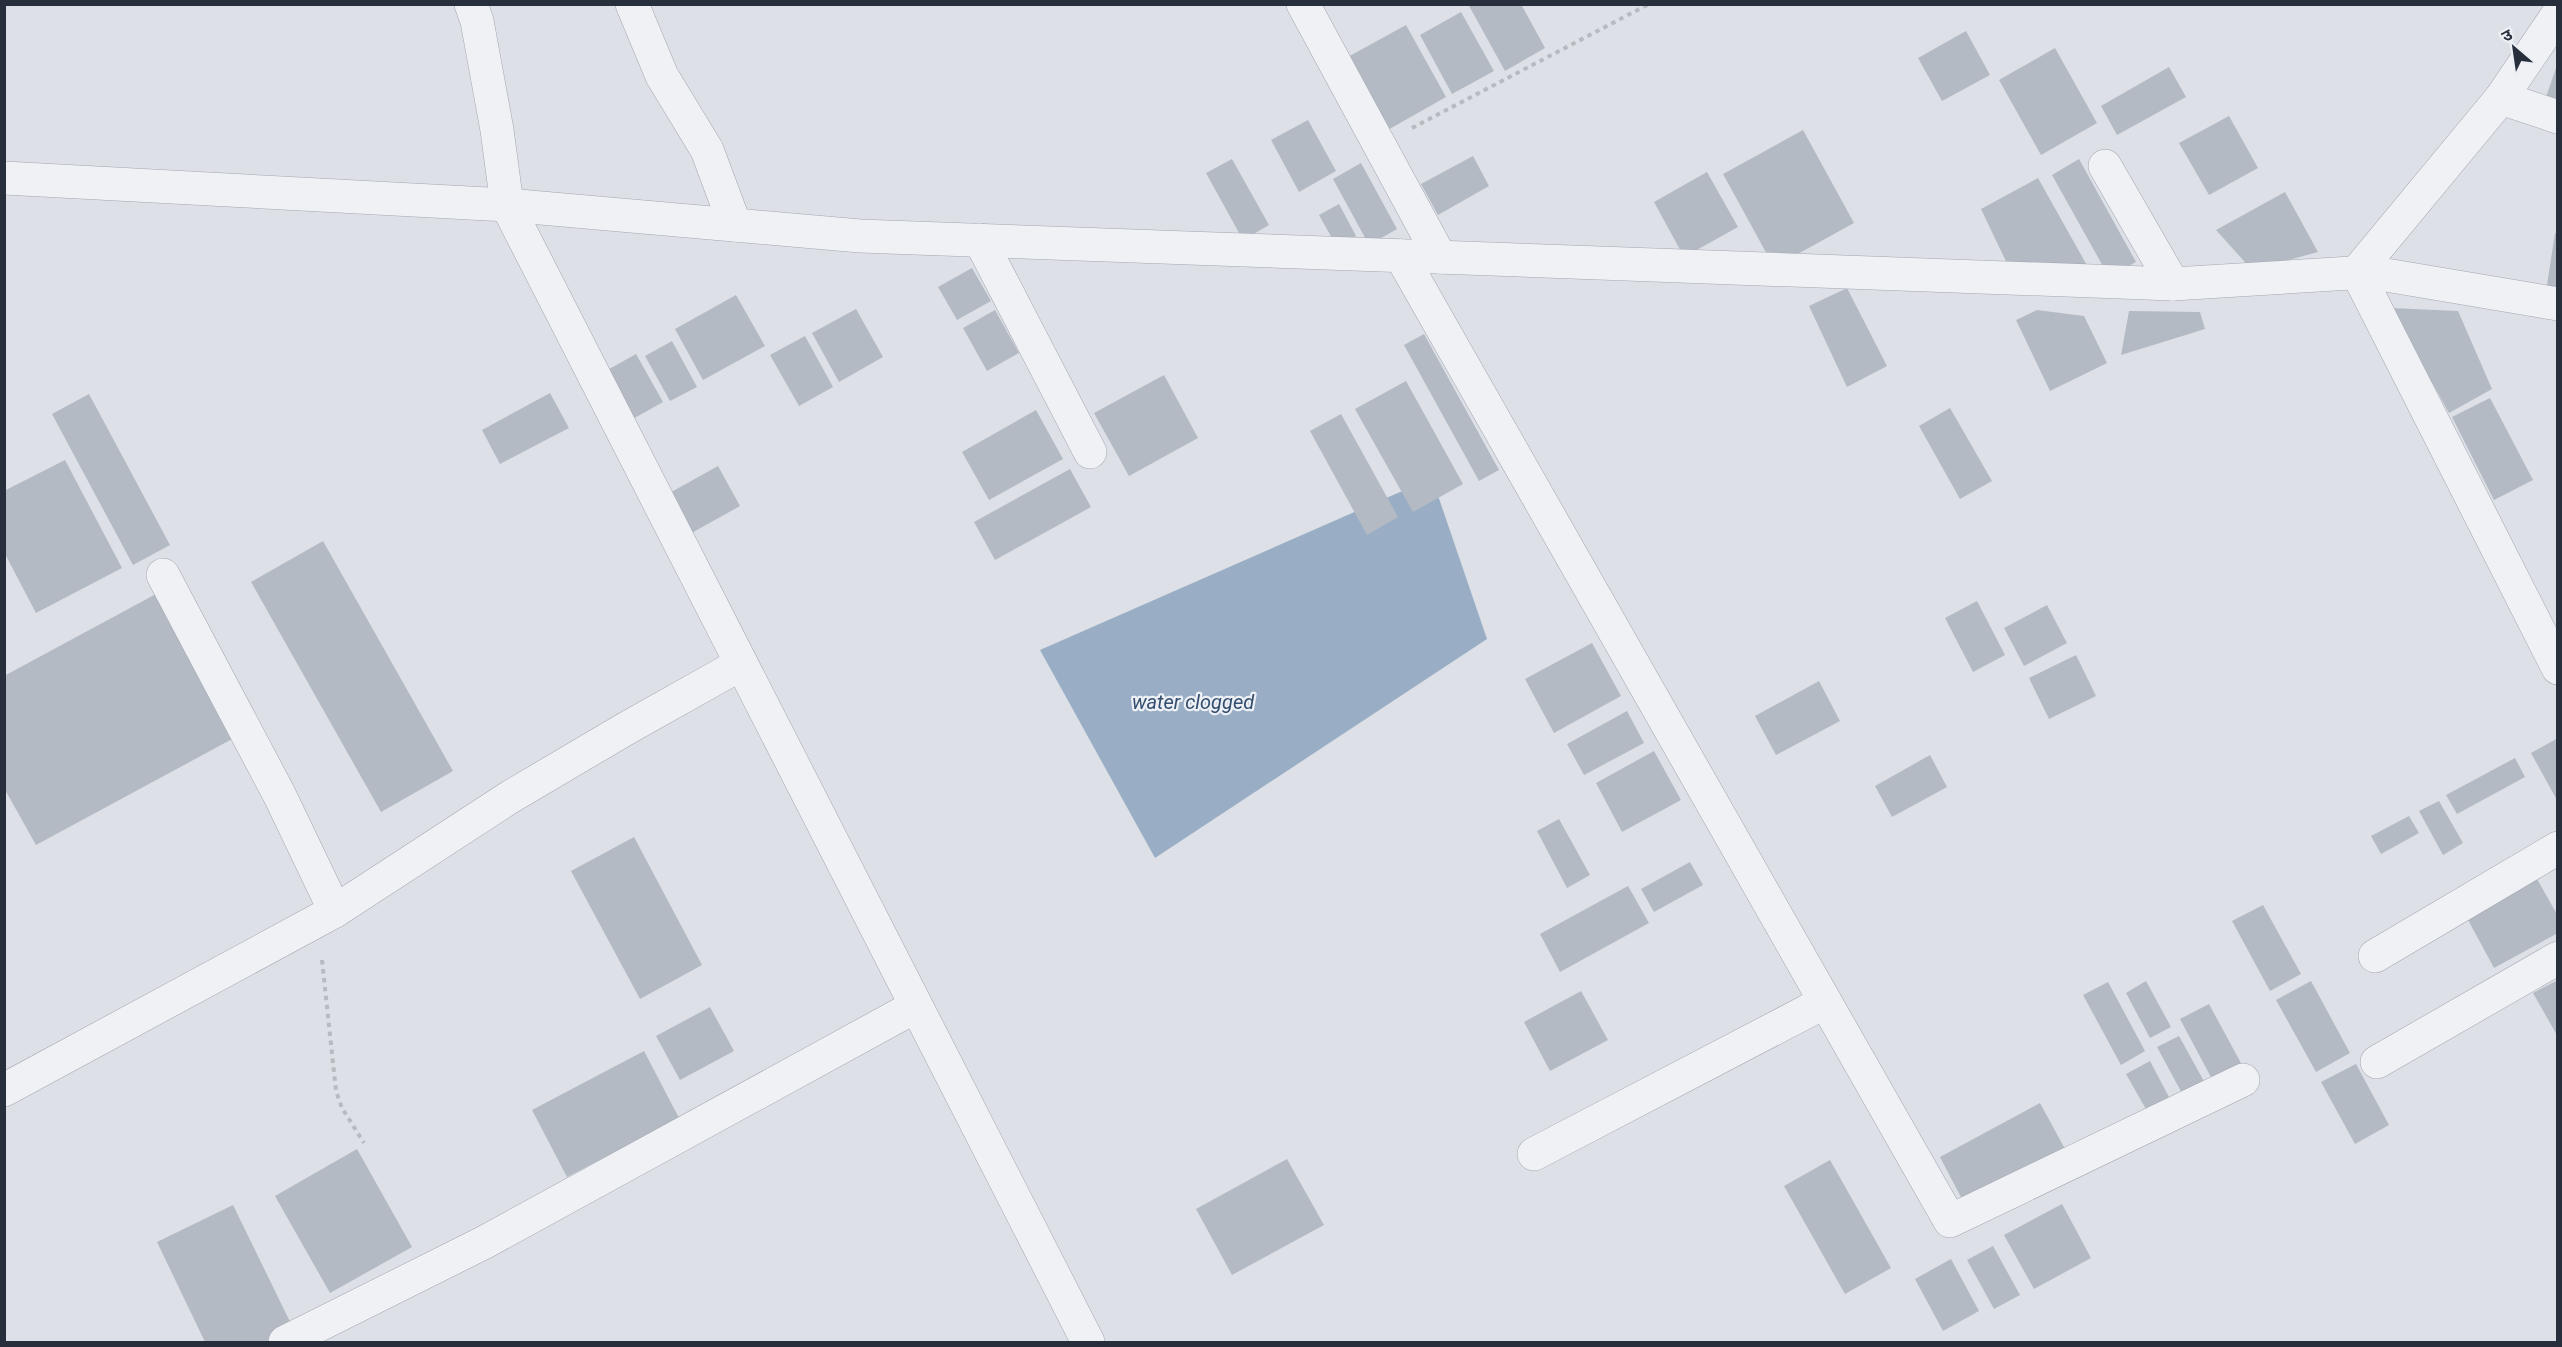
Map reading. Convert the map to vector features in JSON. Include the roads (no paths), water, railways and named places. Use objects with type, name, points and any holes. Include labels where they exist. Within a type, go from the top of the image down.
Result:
[{"type":"street","points":[[471,4],[477,21],[497,130],[507,205],[1088,1342]]},
{"type":"street","points":[[632,4],[662,76],[707,150],[735,225]]},
{"type":"street","points":[[1303,4],[1440,257]]},
{"type":"street","points":[[2357,273],[2501,98],[2558,14]]},
{"type":"street","points":[[2501,98],[2558,117]]},
{"type":"street","points":[[2105,166],[2173,284]]},
{"type":"street","points":[[4,178],[507,205],[860,236],[2173,284],[2368,272],[2558,304]]},
{"type":"street","points":[[980,240],[1090,452]]},
{"type":"street","points":[[1401,256],[1950,1221],[2243,1080]]},
{"type":"street","points":[[2357,273],[2555,660]]},
{"type":"street","points":[[163,576],[280,796],[326,915]]},
{"type":"street","points":[[4,1090],[326,915],[510,797],[741,664]]},
{"type":"street","points":[[2375,956],[2558,848]]},
{"type":"street","points":[[2377,1062],[2558,958]]},
{"type":"street","points":[[1534,1154],[1825,1002]]},
{"type":"street","points":[[285,1342],[484,1242],[916,1005]]},
{"type":"water","name":"water clogged","points":[[1432,478],[1487,639],[1155,858],[1040,650]]}]
